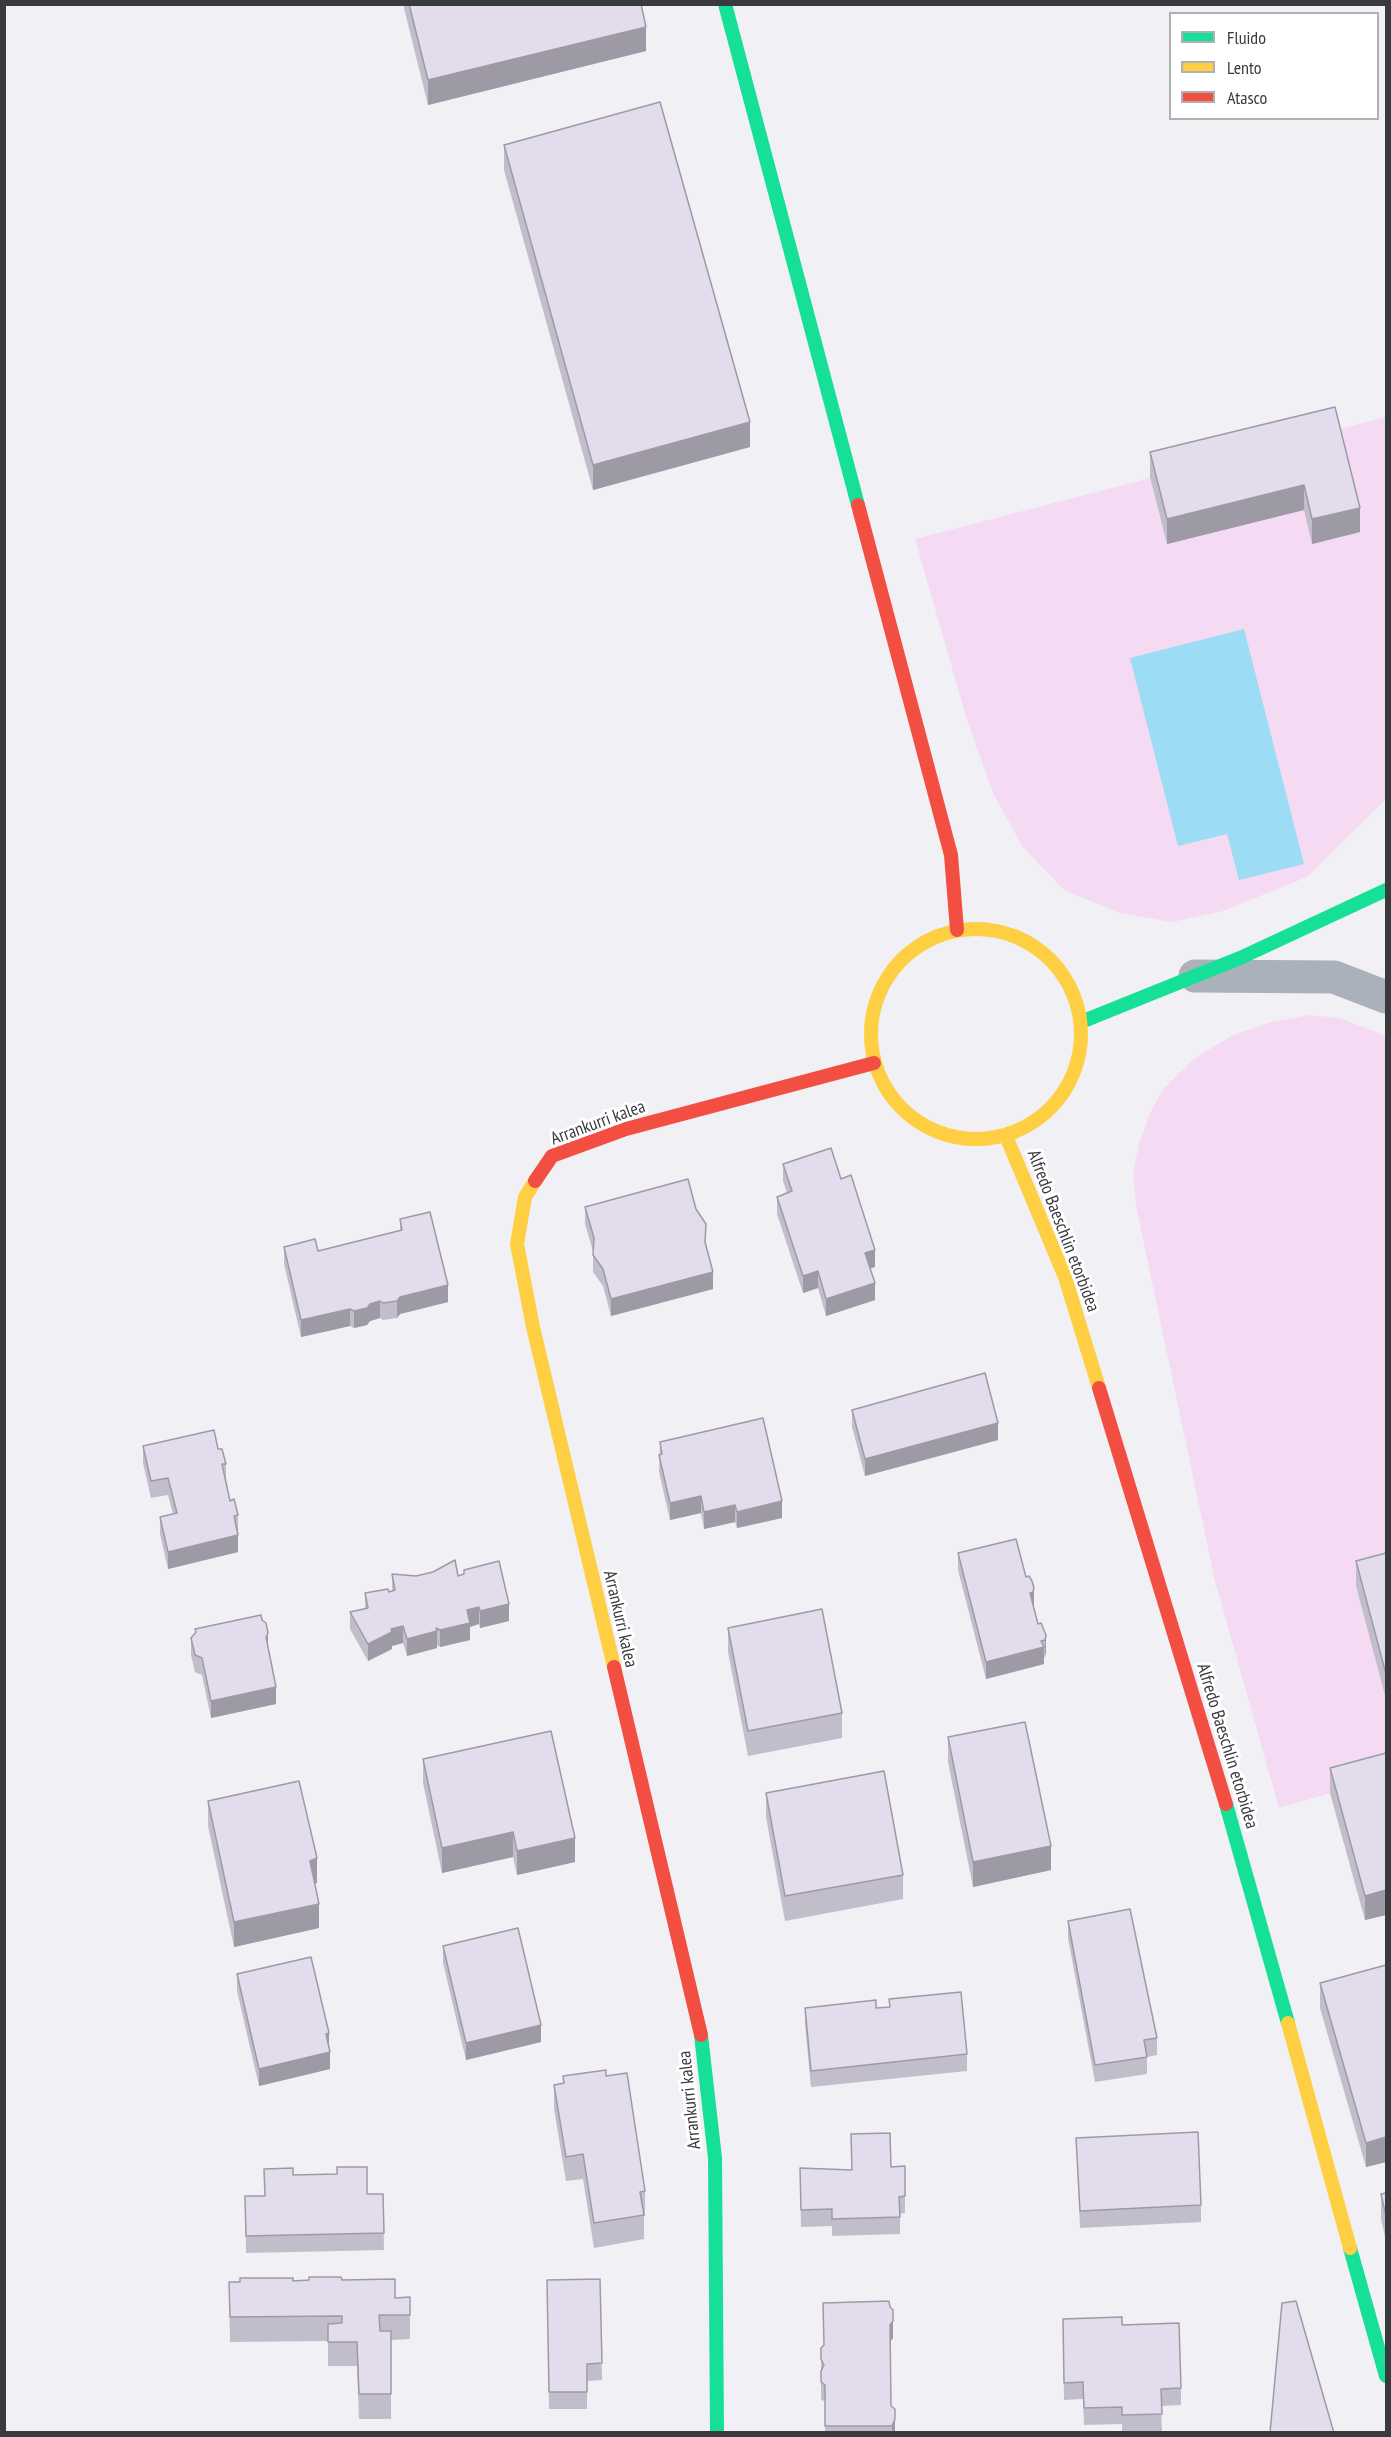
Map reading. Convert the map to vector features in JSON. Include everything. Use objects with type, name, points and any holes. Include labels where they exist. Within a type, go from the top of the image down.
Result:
[{"type":"street","points":[[725,4],[951,855],[957,930]]},
{"type":"street","points":[[1081,1022],[1240,958],[1386,890]]},
{"type":"street","points":[[992,929],[1025,940],[1052,960],[1072,989],[1081,1022],[1081,1052],[1072,1080],[1056,1105],[1033,1124],[1006,1136],[973,1140],[940,1134],[911,1118],[888,1093],[874,1063],[870,1028],[878,993],[896,964],[924,942],[957,930],[992,929]]},
{"type":"street","points":[[1195,976],[1334,977],[1386,997]]},
{"type":"street","name":"Arrankurri kalea","points":[[717,2433],[715,2158],[700,2030],[533,1327],[517,1244],[525,1197],[552,1156],[626,1129],[874,1063]]},
{"type":"street","name":"Alfredo Baeschlin etorbidea","points":[[1006,1136],[1065,1277],[1244,1863],[1386,2376]]},
{"type":"shaded area","points":[[1386,417],[1386,799],[1307,877],[1223,911],[1172,922],[1120,913],[1064,890],[1022,846],[993,793],[967,720],[915,539]]},
{"type":"shaded area","points":[[1309,1015],[1340,1018],[1386,1036],[1386,1777],[1279,1808],[1215,1581],[1136,1206],[1133,1174],[1139,1144],[1149,1115],[1163,1089],[1195,1058],[1231,1036],[1271,1022]]},
{"type":"water","points":[[1244,629],[1304,864],[1239,880],[1227,834],[1178,846],[1130,658]]},
{"type":"building","points":[[409,4],[641,4],[646,27],[428,80]]},
{"type":"building","points":[[660,102],[750,422],[593,465],[504,145]]},
{"type":"building","points":[[1335,407],[1360,508],[1312,519],[1304,485],[1167,519],[1150,452]]},
{"type":"building","points":[[831,1148],[841,1179],[851,1175],[875,1250],[865,1253],[875,1283],[826,1299],[818,1271],[803,1276],[777,1197],[792,1191],[783,1164]]},
{"type":"building","points":[[688,1179],[696,1209],[706,1224],[705,1242],[713,1272],[611,1299],[603,1269],[593,1255],[594,1238],[585,1207]]},
{"type":"building","points":[[430,1212],[448,1285],[400,1297],[397,1301],[383,1303],[380,1301],[370,1304],[367,1308],[354,1311],[350,1309],[301,1320],[284,1247],[315,1239],[318,1251],[402,1230],[400,1219]]},
{"type":"building","points":[[985,1373],[998,1423],[865,1459],[852,1410]]},
{"type":"building","points":[[763,1418],[782,1501],[737,1512],[735,1505],[704,1512],[701,1496],[670,1503],[659,1455],[662,1454],[660,1442]]},
{"type":"building","points":[[214,1430],[218,1449],[222,1449],[226,1464],[222,1464],[230,1501],[234,1499],[238,1515],[234,1516],[238,1535],[168,1552],[160,1517],[177,1513],[168,1478],[151,1481],[143,1446]]},
{"type":"building","points":[[1016,1539],[1026,1577],[1029,1576],[1034,1588],[1030,1593],[1038,1624],[1041,1623],[1046,1635],[1045,1640],[1041,1641],[1044,1647],[986,1662],[958,1553]]},
{"type":"building","points":[[1386,1553],[1386,1674],[1356,1561]]},
{"type":"building","points":[[455,1560],[458,1576],[464,1574],[464,1570],[499,1561],[509,1604],[480,1611],[479,1607],[467,1610],[470,1623],[440,1630],[436,1628],[437,1631],[407,1639],[403,1626],[391,1629],[392,1632],[368,1644],[350,1612],[368,1608],[365,1593],[395,1590],[392,1574],[416,1576],[433,1572]]},
{"type":"building","points":[[822,1609],[842,1713],[748,1731],[728,1628]]},
{"type":"building","points":[[261,1615],[262,1620],[266,1623],[268,1633],[266,1637],[276,1687],[211,1701],[202,1658],[195,1655],[191,1638],[196,1632],[195,1629]]},
{"type":"building","points":[[1025,1722],[1051,1846],[973,1862],[948,1737]]},
{"type":"building","points":[[551,1731],[575,1838],[517,1851],[513,1832],[442,1848],[423,1759]]},
{"type":"building","points":[[1386,1753],[1386,1890],[1365,1896],[1330,1768]]},
{"type":"building","points":[[884,1771],[903,1875],[785,1896],[766,1793]]},
{"type":"building","points":[[299,1781],[317,1858],[310,1861],[319,1904],[234,1922],[208,1801]]},
{"type":"building","points":[[1130,1909],[1157,2038],[1144,2040],[1147,2057],[1095,2065],[1068,1921]]},
{"type":"building","points":[[518,1928],[541,2025],[466,2043],[443,1946]]},
{"type":"building","points":[[311,1957],[329,2033],[326,2034],[330,2052],[259,2069],[237,1974]]},
{"type":"building","points":[[1386,1965],[1386,2137],[1366,2143],[1320,1983]]},
{"type":"building","points":[[961,1992],[967,2054],[811,2071],[805,2008],[876,2000],[876,2008],[890,2007],[889,1999]]},
{"type":"building","points":[[606,2070],[606,2076],[627,2073],[645,2191],[640,2192],[644,2215],[594,2223],[583,2154],[566,2157],[554,2085],[564,2083],[563,2076]]},
{"type":"building","points":[[1198,2132],[1201,2205],[1080,2211],[1076,2138]]},
{"type":"building","points":[[890,2133],[891,2167],[905,2166],[905,2196],[899,2197],[900,2217],[832,2219],[832,2209],[801,2210],[800,2168],[852,2170],[851,2134]]},
{"type":"building","points":[[337,2167],[367,2167],[367,2194],[383,2194],[384,2233],[246,2236],[245,2196],[265,2196],[264,2169],[293,2168],[293,2175],[337,2174]]},
{"type":"building","points":[[1386,2193],[1386,2216],[1381,2194]]},
{"type":"building","points":[[309,2277],[341,2277],[342,2280],[395,2279],[395,2298],[410,2297],[410,2315],[379,2315],[380,2331],[391,2331],[391,2394],[359,2394],[357,2342],[328,2342],[328,2324],[342,2323],[342,2316],[230,2317],[229,2282],[240,2282],[240,2278],[293,2278],[293,2281],[309,2280]]},
{"type":"building","points":[[600,2279],[602,2363],[587,2364],[587,2392],[549,2392],[547,2280]]},
{"type":"building","points":[[889,2301],[893,2310],[893,2321],[890,2325],[891,2406],[895,2409],[895,2419],[892,2426],[825,2426],[825,2385],[821,2382],[821,2371],[824,2365],[821,2359],[821,2348],[824,2345],[823,2303]]},
{"type":"building","points":[[1296,2301],[1334,2433],[1270,2433],[1282,2303]]},
{"type":"building","points":[[1122,2317],[1122,2325],[1179,2323],[1181,2388],[1161,2389],[1162,2414],[1122,2415],[1122,2407],[1084,2408],[1083,2382],[1064,2383],[1063,2319]]},
{"type":"traffic: fast","points":[[725,4],[858,505]]},
{"type":"traffic: fast","points":[[1081,1022],[1240,958],[1386,890]]},
{"type":"traffic: fast","points":[[1226,1804],[1288,2023]]},
{"type":"traffic: fast","points":[[701,2035],[715,2158],[717,2432]]},
{"type":"traffic: fast","points":[[1350,2248],[1386,2376]]},
{"type":"traffic: slow","points":[[966,929],[986,929],[1007,933],[1026,941],[1035,946],[1057,967],[1069,984],[1077,1003],[1081,1034],[1077,1065],[1069,1084],[1064,1093],[1043,1115],[1026,1127],[1007,1135],[986,1139],[966,1139],[945,1135],[917,1122],[888,1093],[875,1065],[871,1044],[871,1024],[875,1003],[888,975],[917,946],[945,933],[966,929]]},
{"type":"traffic: slow","points":[[1006,1136],[1065,1277],[1099,1388]]},
{"type":"traffic: slow","points":[[535,1181],[525,1197],[517,1244],[533,1327],[614,1667]]},
{"type":"traffic: slow","points":[[1288,2023],[1350,2248]]},
{"type":"traffic: jam","points":[[858,505],[951,855],[957,930]]},
{"type":"traffic: jam","points":[[535,1181],[552,1156],[626,1129],[874,1063]]},
{"type":"traffic: jam","points":[[1099,1388],[1226,1804]]},
{"type":"traffic: jam","points":[[614,1667],[701,2035]]}]
